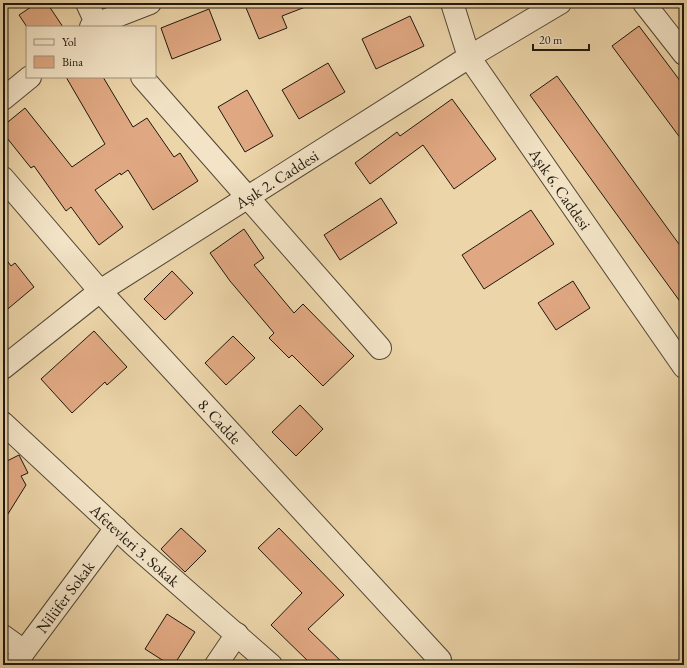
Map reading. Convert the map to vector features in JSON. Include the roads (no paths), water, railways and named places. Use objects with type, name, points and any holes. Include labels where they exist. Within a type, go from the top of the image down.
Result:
[{"type":"street","points":[[87,3],[95,26],[150,3]]},
{"type":"street","name":"Aşık 6. Caddesi","points":[[452,3],[469,57],[684,367]]},
{"type":"street","name":"Aşık 2. Caddesi","points":[[3,368],[100,291],[469,57],[560,3]]},
{"type":"street","points":[[644,3],[684,54]]},
{"type":"street","points":[[3,99],[29,78]]},
{"type":"street","points":[[143,78],[380,348]]},
{"type":"street","name":"8. Cadde","points":[[3,178],[100,291],[440,660]]},
{"type":"street","name":"Afetevleri 3. Sokak","points":[[3,423],[116,528],[271,665]]},
{"type":"street","name":"Nilüfer Sokak","points":[[19,658],[116,528]]},
{"type":"street","points":[[216,665],[236,634]]},
{"type":"street","points":[[3,636],[19,658]]}]
